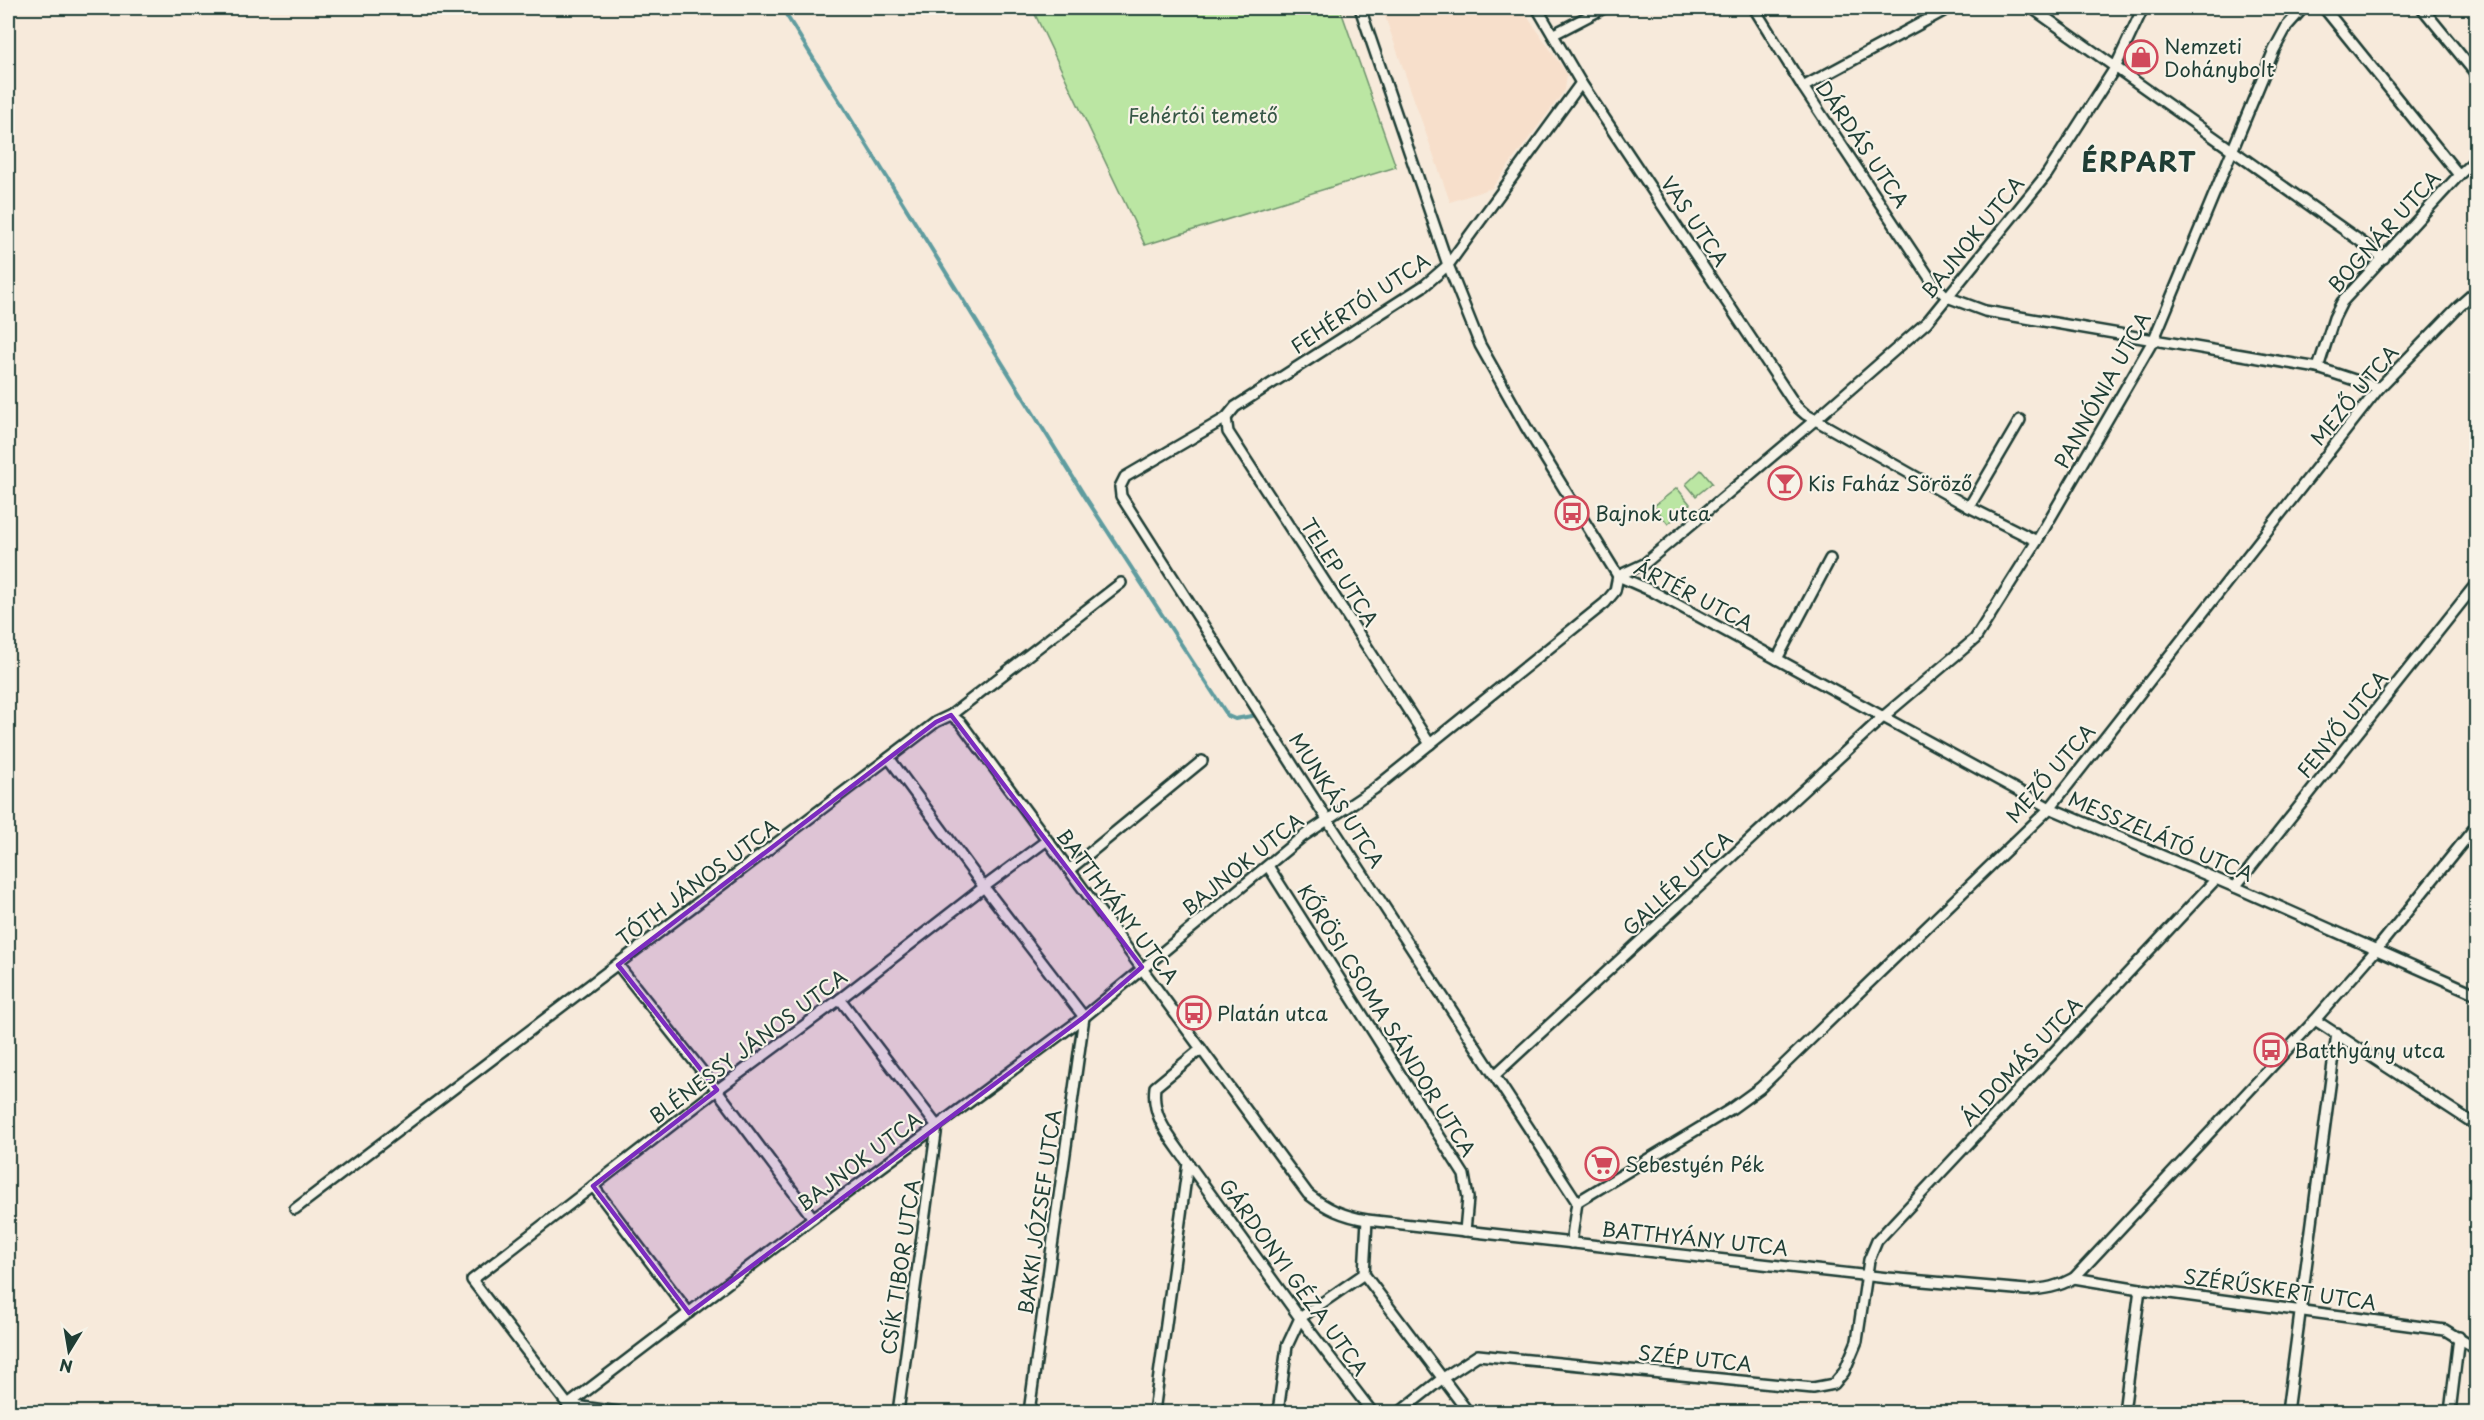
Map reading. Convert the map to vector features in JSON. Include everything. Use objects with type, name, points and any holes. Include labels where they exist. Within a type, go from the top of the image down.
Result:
[{"type":"street","name":"ÁRTÉR UTCA","points":[[1360,8],[1448,265],[1480,345],[1526,427],[1618,576],[1652,591],[1777,659]]},
{"type":"street","name":"VAS UTCA","points":[[1537,8],[1581,82],[1796,406],[1815,420],[1969,507],[2037,541]]},
{"type":"street","points":[[1554,34],[1604,8]]},
{"type":"street","name":"DÁRDÁS UTCA","points":[[1754,8],[1803,87],[1933,283],[1947,297]]},
{"type":"street","points":[[1803,87],[1948,8]]},
{"type":"street","points":[[2032,8],[2384,258]]},
{"type":"street","name":"BAJNOK UTCA","points":[[568,1405],[813,1218],[1084,1017],[1142,967],[1327,819],[1374,789],[1605,603],[1615,591],[1618,576],[1644,564],[1927,322],[2047,174],[2115,68],[2143,8]]},
{"type":"street","name":"PANNÓNIA UTCA","points":[[1884,716],[1975,639],[2037,541],[2154,339],[2274,50],[2287,26],[2303,8]]},
{"type":"street","points":[[2324,8],[2459,175]]},
{"type":"street","points":[[2422,8],[2476,74]]},
{"type":"street","name":"FEHÉRTÓI UTCA","points":[[1226,418],[1235,407],[1425,285],[1448,265],[1581,82]]},
{"type":"street","name":"BOGNÁR UTCA","points":[[2318,368],[2334,318],[2342,302],[2476,159]]},
{"type":"street","name":"MEZŐ UTCA","points":[[1577,1202],[1731,1109],[1760,1088],[2050,808],[2379,387],[2476,291]]},
{"type":"street","points":[[1947,297],[1985,311],[2318,368],[2379,387]]},
{"type":"street","name":"TELEP UTCA","points":[[1226,418],[1228,432],[1430,744]]},
{"type":"street","name":"MUNKÁS UTCA","points":[[1226,418],[1125,477],[1120,487],[1121,496],[1327,819],[1577,1202]]},
{"type":"street","points":[[1969,507],[2020,420]]},
{"type":"street","points":[[1777,659],[1830,560]]},
{"type":"street","name":"TÓTH JÁNOS UTCA","points":[[295,1209],[936,722],[951,716],[1120,584]]},
{"type":"street","name":"FENYŐ UTCA","points":[[2235,887],[2476,584]]},
{"type":"street","name":"MESSZELÁTÓ UTCA","points":[[1777,659],[2050,808],[2476,994]]},
{"type":"street","name":"BATTHYÁNY UTCA","points":[[951,716],[961,723],[1308,1194],[1326,1209],[1367,1221],[2026,1290],[2046,1289],[2062,1285],[2074,1278],[2315,1020],[2376,950],[2476,826]]},
{"type":"street","name":"GALLÉR UTCA","points":[[1495,1075],[1884,716]]},
{"type":"street","points":[[889,758],[1084,1017]]},
{"type":"street","points":[[1069,870],[1202,761]]},
{"type":"street","name":"BLÉNESSY JÁNOS UTCA","points":[[568,1405],[472,1280],[717,1090],[1046,841]]},
{"type":"street","name":"KŐRÖSI CSOMA SÁNDOR UTCA","points":[[1268,866],[1464,1174],[1468,1198],[1465,1231]]},
{"type":"street","name":"ÁLDOMÁS UTCA","points":[[1867,1275],[1869,1260],[1877,1241],[2216,879]]},
{"type":"street","points":[[618,965],[717,1090],[813,1218]]},
{"type":"street","points":[[840,999],[937,1126]]},
{"type":"street","name":"BAKKI JÓZSEF UTCA","points":[[1029,1413],[1084,1017]]},
{"type":"street","points":[[2315,1020],[2476,1125]]},
{"type":"street","points":[[2286,1413],[2337,1033]]},
{"type":"street","name":"GÁRDONYI GÉZA UTCA","points":[[1201,1049],[1155,1087],[1153,1102],[1158,1119],[1300,1318],[1372,1413]]},
{"type":"street","name":"CSÍK TIBOR UTCA","points":[[898,1413],[937,1126]]},
{"type":"street","points":[[1154,1413],[1188,1163]]},
{"type":"street","points":[[593,1186],[689,1313]]},
{"type":"street","points":[[1571,1243],[1577,1202]]},
{"type":"street","points":[[1367,1221],[1364,1274],[1468,1413]]},
{"type":"street","points":[[1278,1413],[1287,1346],[1300,1318],[1364,1274]]},
{"type":"street","name":"SZÉP UTCA","points":[[1400,1413],[1443,1378],[1478,1355],[1813,1388],[1833,1383],[1844,1372],[1857,1341],[1867,1275]]},
{"type":"street","name":"SZÉRŰSKERT UTCA","points":[[2074,1278],[2445,1330],[2476,1348]]},
{"type":"street","points":[[2124,1413],[2140,1289]]},
{"type":"street","points":[[2450,1413],[2459,1337]]},
{"type":"street","points":[[568,1405],[618,1413]]},
{"type":"highlighted area","points":[[951,715],[1142,967],[1084,1017],[689,1313],[593,1186],[717,1090],[618,965],[936,722]]},
{"type":"shaded area","points":[[1382,8],[1522,8],[1567,74],[1565,90],[1492,188],[1450,202]]},
{"type":"green space","name":"Fehértói temető","points":[[1032,8],[1340,8],[1396,167],[1145,245]]},
{"type":"green space","points":[[1701,470],[1712,483],[1696,496],[1686,484]]},
{"type":"green space","points":[[1677,488],[1690,504],[1668,524],[1654,506]]},
{"type":"waterway","points":[[782,8],[1084,495],[1228,716],[1235,719],[1257,715]]},
{"type":"place","name":"Nemzeti Dohánybolt","points":[[2141,57]]},
{"type":"place","name":"Kis Faház Söröző","points":[[1785,483]]},
{"type":"place","name":"Bajnok utca","points":[[1572,513]]},
{"type":"place","name":"Platán utca","points":[[1194,1013]]},
{"type":"place","name":"Batthyány utca","points":[[2271,1050]]},
{"type":"place","name":"Sebestyén Pék","points":[[1602,1164]]},
{"type":"district","name":"ÉRPART","points":[[2139,161]]}]
